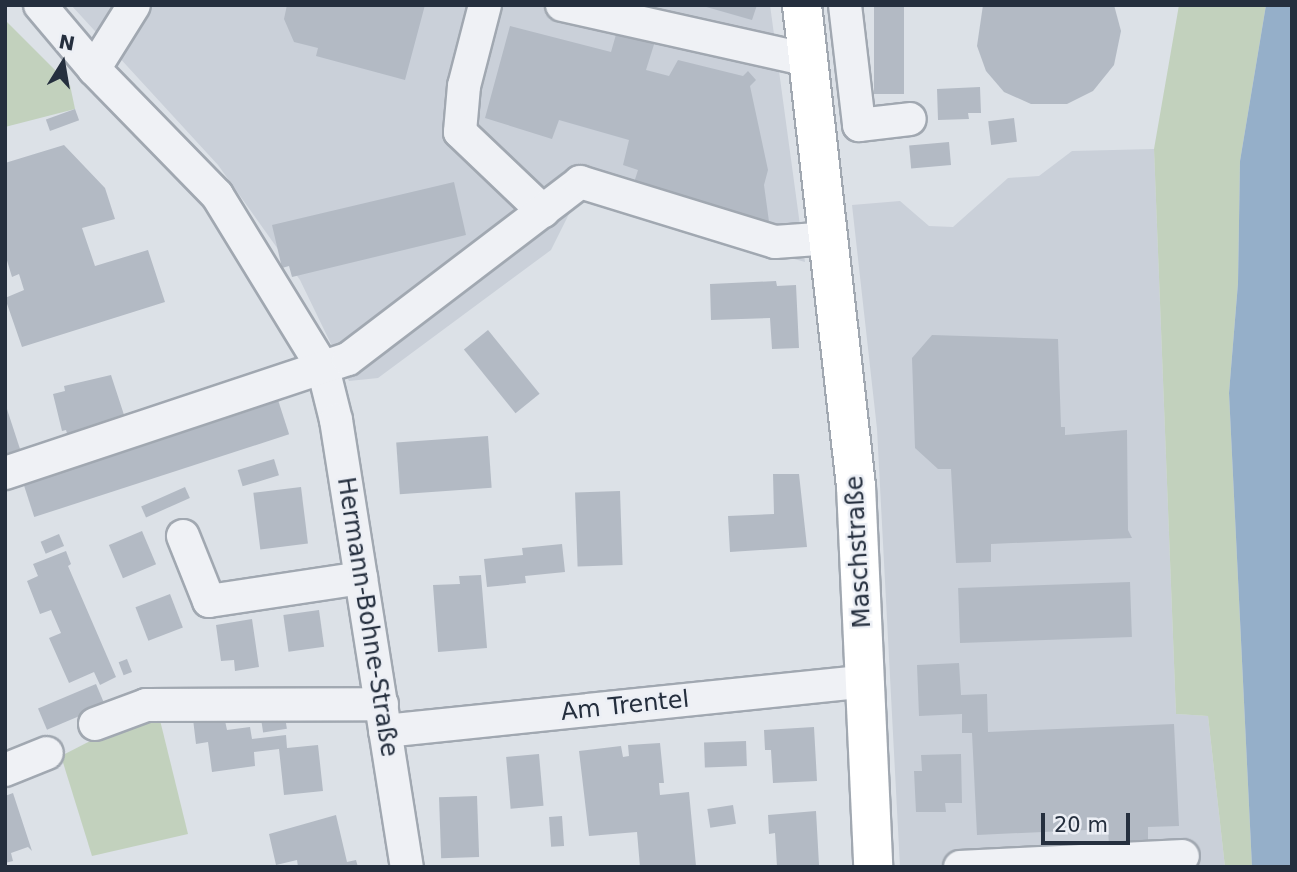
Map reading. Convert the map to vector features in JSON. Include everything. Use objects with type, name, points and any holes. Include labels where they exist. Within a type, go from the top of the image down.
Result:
[{"type":"main road","name":"Maschstraße","points":[[802,5],[831,238],[856,486],[873,867]]},
{"type":"street","name":"Hermann-Bohne-Straße","points":[[40,5],[94,69],[217,195],[323,368],[337,420],[407,867]]},
{"type":"street","points":[[94,69],[134,5]]},
{"type":"street","points":[[485,5],[464,86],[460,132],[543,211]]},
{"type":"street","points":[[562,5],[647,14],[808,60]]},
{"type":"street","points":[[845,5],[859,125],[910,119]]},
{"type":"street","points":[[5,473],[348,359],[580,182],[775,242],[831,238]]},
{"type":"street","points":[[183,536],[209,601],[361,578]]},
{"type":"street","name":"Am Trentel","points":[[95,724],[146,705],[384,717],[758,685],[865,681]]},
{"type":"street","points":[[5,770],[47,753]]},
{"type":"street","points":[[960,867],[1183,856]]},
{"type":"shaded area","points":[[71,5],[770,5],[805,262],[577,198],[551,250],[378,378],[349,381],[300,280],[218,165]]},
{"type":"shaded area","points":[[1154,149],[1176,714],[1208,716],[1225,867],[900,867],[877,429],[852,205],[900,201],[929,226],[953,227],[1008,178],[1039,176],[1072,151]]},
{"type":"green space","points":[[1179,5],[1266,5],[1240,161],[1238,283],[1229,393],[1252,867],[1225,867],[1208,716],[1176,714],[1154,149]]},
{"type":"green space","points":[[5,20],[70,85],[75,109],[5,127]]},
{"type":"green space","points":[[159,716],[188,834],[92,856],[61,756],[96,738]]},
{"type":"water","points":[[1266,5],[1292,5],[1292,867],[1252,867],[1229,393],[1238,283],[1240,161]]},
{"type":"building","points":[[287,5],[425,5],[405,80],[316,56],[318,48],[294,42],[284,19]]},
{"type":"building","points":[[703,5],[757,5],[752,20],[703,6]]},
{"type":"building","points":[[874,5],[904,5],[904,94],[874,94]]},
{"type":"building","points":[[983,5],[1114,5],[1121,31],[1114,65],[1093,91],[1067,104],[1031,104],[1004,92],[986,71],[977,46]]},
{"type":"building","points":[[619,24],[657,35],[646,70],[669,76],[678,60],[743,76],[748,71],[756,80],[750,86],[768,170],[764,185],[770,229],[632,189],[638,170],[623,165],[629,140],[559,120],[552,139],[485,118],[510,26],[611,52]]},
{"type":"building","points":[[980,87],[981,113],[968,113],[969,119],[938,120],[937,89]]},
{"type":"building","points":[[75,109],[79,120],[50,131],[46,120]]},
{"type":"building","points":[[1014,118],[1017,142],[991,145],[988,121]]},
{"type":"building","points":[[949,142],[951,165],[911,168],[909,145]]},
{"type":"building","points":[[64,145],[105,188],[115,219],[82,228],[95,266],[148,250],[165,302],[22,347],[5,298],[24,290],[19,274],[12,277],[5,254],[5,163]]},
{"type":"building","points":[[454,182],[466,235],[292,277],[289,266],[282,268],[272,225]]},
{"type":"building","points":[[776,281],[777,286],[796,285],[799,348],[772,349],[770,318],[711,320],[710,284]]},
{"type":"building","points":[[488,330],[540,394],[516,413],[464,350]]},
{"type":"building","points":[[932,335],[1058,339],[1061,427],[1065,427],[1065,435],[1127,430],[1128,530],[1132,538],[991,544],[991,562],[956,563],[951,469],[938,469],[915,448],[912,358]]},
{"type":"building","points":[[111,375],[126,421],[69,440],[66,430],[62,431],[53,394],[65,391],[64,386]]},
{"type":"building","points":[[278,400],[289,434],[34,517],[23,483]]},
{"type":"building","points":[[5,403],[20,449],[5,454]]},
{"type":"building","points":[[488,436],[492,488],[400,494],[396,442]]},
{"type":"building","points":[[274,459],[279,475],[243,486],[238,470]]},
{"type":"building","points":[[773,474],[799,474],[807,547],[730,552],[728,516],[774,514]]},
{"type":"building","points":[[185,487],[190,498],[146,517],[141,507]]},
{"type":"building","points":[[301,487],[308,544],[260,549],[253,493]]},
{"type":"building","points":[[620,491],[623,565],[578,567],[575,493]]},
{"type":"building","points":[[142,531],[156,564],[123,578],[109,545]]},
{"type":"building","points":[[59,534],[64,546],[46,554],[41,542]]},
{"type":"building","points":[[562,544],[565,572],[525,576],[526,583],[487,587],[484,559],[523,555],[522,548]]},
{"type":"building","points":[[66,551],[71,564],[68,566],[116,677],[100,685],[94,672],[69,683],[49,638],[61,633],[51,610],[40,614],[27,581],[38,576],[33,564]]},
{"type":"building","points":[[481,575],[487,648],[438,652],[433,585],[460,584],[459,576]]},
{"type":"building","points":[[1130,582],[1132,637],[960,643],[958,588]]},
{"type":"building","points":[[170,594],[183,628],[148,641],[135,607]]},
{"type":"building","points":[[319,610],[324,647],[288,652],[283,615]]},
{"type":"building","points":[[252,619],[259,667],[235,671],[234,660],[221,661],[216,625]]},
{"type":"building","points":[[127,659],[132,672],[124,675],[119,662]]},
{"type":"building","points":[[959,663],[961,695],[987,694],[988,732],[1174,724],[1179,826],[1148,827],[1148,844],[1109,846],[1108,829],[977,835],[972,733],[962,733],[962,714],[919,716],[917,665]]},
{"type":"building","points":[[96,684],[105,705],[47,730],[38,709]]},
{"type":"building","points":[[224,716],[227,730],[250,727],[252,739],[286,735],[287,748],[318,745],[323,791],[284,795],[279,749],[254,752],[255,766],[212,772],[208,742],[196,744],[193,719]]},
{"type":"building","points":[[285,717],[287,729],[263,733],[261,721]]},
{"type":"building","points":[[814,727],[817,781],[773,783],[771,750],[765,750],[764,730]]},
{"type":"building","points":[[746,741],[747,766],[705,767],[704,742]]},
{"type":"building","points":[[660,743],[664,783],[659,783],[660,795],[689,792],[696,866],[640,867],[637,832],[589,836],[579,751],[621,746],[623,757],[629,756],[628,745]]},
{"type":"building","points":[[539,754],[544,806],[511,809],[506,757]]},
{"type":"building","points":[[961,754],[962,803],[945,803],[946,812],[916,812],[914,771],[922,771],[921,755]]},
{"type":"building","points":[[13,793],[32,851],[28,847],[11,853],[13,861],[5,863],[5,796]]},
{"type":"building","points":[[477,796],[479,857],[441,858],[439,797]]},
{"type":"building","points":[[733,805],[736,824],[710,828],[707,809]]},
{"type":"building","points":[[816,811],[819,865],[777,867],[775,833],[769,834],[768,815]]},
{"type":"building","points":[[336,815],[347,862],[356,860],[358,867],[298,867],[297,860],[276,865],[269,834]]},
{"type":"building","points":[[562,816],[564,846],[551,847],[549,817]]}]
